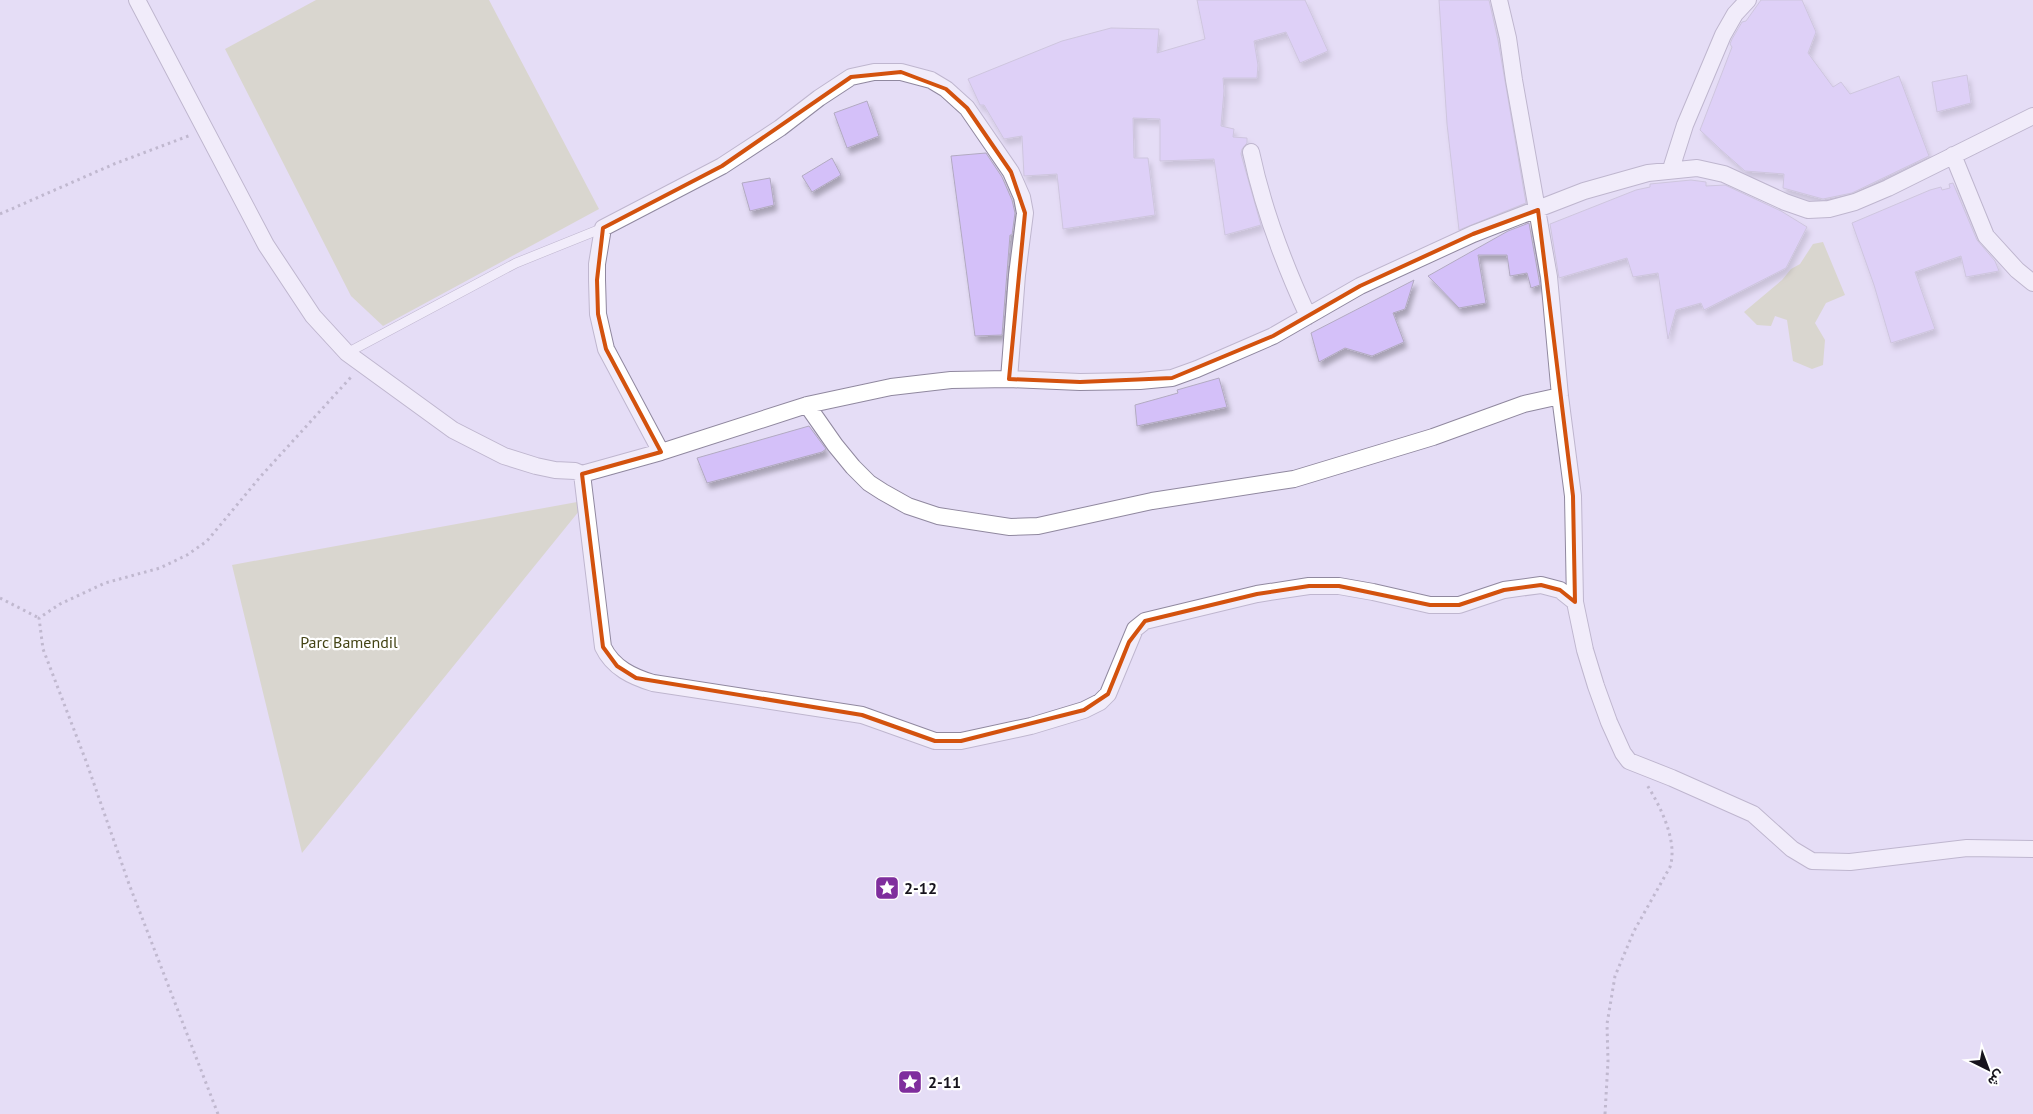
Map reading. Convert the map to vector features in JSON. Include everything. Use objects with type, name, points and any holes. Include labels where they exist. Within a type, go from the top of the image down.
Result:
[{"type":"street","points":[[137,0],[266,245],[313,316],[346,353],[453,430],[504,456],[536,466],[555,470],[575,471],[582,474],[661,452],[807,405],[891,387],[951,380],[1009,379],[1080,382],[1140,381],[1172,378],[1229,356],[1272,336],[1360,286],[1456,241],[1584,191],[1648,173],[1671,169],[1697,168],[1724,174],[1785,202],[1808,210],[1829,209],[1855,202],[2033,116]]},
{"type":"street","points":[[1499,0],[1508,38],[1551,294],[1560,396],[1573,496],[1575,602],[1585,650],[1596,686],[1623,753],[1629,761],[1753,814],[1792,850],[1812,861],[1850,862],[1967,848],[2033,849]]},
{"type":"street","points":[[1671,169],[1685,125],[1723,34],[1748,0]]},
{"type":"street","points":[[661,452],[606,349],[598,314],[597,280],[597,264],[603,228],[722,166],[780,128],[819,98],[851,77],[874,72],[901,72],[931,80],[946,89],[968,108],[1011,172],[1022,197],[1024,213],[1009,379]]},
{"type":"street","points":[[1251,152],[1261,197],[1308,316]]},
{"type":"street","points":[[1953,155],[1986,236],[2033,283]]},
{"type":"street","points":[[807,405],[853,467],[883,492],[908,506],[938,516],[1010,527],[1038,526],[1152,501],[1294,479],[1424,440],[1524,404],[1560,396]]},
{"type":"street","points":[[582,474],[603,647],[617,666],[636,678],[653,683],[862,715],[935,741],[970,739],[1030,726],[1084,710],[1100,702],[1108,694],[1128,642],[1135,629],[1145,621],[1257,594],[1309,586],[1339,586],[1430,605],[1459,605],[1504,590],[1541,586],[1560,590],[1575,602]]},
{"type":"lane","points":[[346,353],[516,263],[603,228]]},
{"type":"path","points":[[0,214],[114,164],[206,129]]},
{"type":"path","points":[[39,618],[60,604],[105,583],[160,568],[187,555],[207,541],[261,476],[362,366]]},
{"type":"path","points":[[0,598],[39,618]]},
{"type":"path","points":[[39,618],[42,649],[86,761],[129,884],[218,1114]]},
{"type":"path","points":[[1605,1114],[1608,1061],[1607,1024],[1615,976],[1634,931],[1670,867],[1673,856],[1673,848],[1659,804],[1629,761]]},
{"type":"highlighted area","points":[[901,72],[946,89],[967,108],[1011,172],[1025,213],[1009,379],[1080,382],[1172,378],[1273,336],[1360,286],[1473,234],[1538,210],[1573,496],[1575,602],[1560,590],[1541,585],[1504,590],[1459,605],[1430,605],[1339,586],[1309,586],[1257,594],[1145,621],[1129,642],[1108,694],[1084,710],[961,741],[935,741],[862,715],[636,678],[617,666],[603,647],[582,474],[661,452],[606,349],[598,314],[597,280],[603,228],[722,166],[851,77]]},
{"type":"green space","points":[[316,0],[489,0],[599,209],[383,326],[351,296],[225,49]]},
{"type":"green space","points":[[1823,242],[1845,295],[1826,303],[1815,323],[1825,340],[1823,365],[1812,369],[1793,361],[1787,320],[1775,316],[1771,326],[1757,325],[1744,312],[1782,280],[1791,269],[1800,264],[1813,244]]},
{"type":"green space","name":"Parc Bamendil","points":[[588,500],[302,853],[232,565]]},
{"type":"building","points":[[1197,0],[1305,0],[1328,51],[1300,63],[1286,32],[1254,41],[1258,65],[1257,78],[1223,78],[1224,91],[1221,126],[1234,129],[1233,137],[1247,138],[1247,143],[1242,149],[1241,154],[1261,225],[1225,235],[1214,159],[1160,161],[1160,119],[1133,118],[1134,158],[1148,158],[1155,215],[1063,229],[1057,174],[1024,176],[1022,136],[1004,139],[984,105],[980,105],[968,79],[1062,41],[1111,28],[1159,29],[1157,53],[1205,39]]},
{"type":"building","points":[[1439,0],[1489,0],[1498,40],[1526,203],[1459,230],[1447,124]]},
{"type":"building","points":[[1761,0],[1802,0],[1816,32],[1808,53],[1833,87],[1841,82],[1850,94],[1899,76],[1929,156],[1852,193],[1823,199],[1783,188],[1784,174],[1745,171],[1720,149],[1700,130],[1732,47],[1730,44],[1732,39],[1742,22],[1746,21]]},
{"type":"building","points":[[1967,75],[1971,103],[1937,112],[1932,82]]},
{"type":"building","points":[[867,101],[879,136],[847,148],[834,113]]},
{"type":"building","points":[[986,153],[1002,177],[1012,200],[1015,213],[1012,235],[1010,235],[1002,335],[975,336],[951,156]]},
{"type":"building","points":[[832,158],[841,175],[812,192],[802,176]]},
{"type":"building","points":[[770,178],[774,205],[750,211],[742,183]]},
{"type":"building","points":[[1691,180],[1706,182],[1706,186],[1725,185],[1781,211],[1807,227],[1786,268],[1704,310],[1701,303],[1676,310],[1668,339],[1658,273],[1633,277],[1627,258],[1559,278],[1550,224],[1636,190],[1650,187],[1650,184]]},
{"type":"building","points":[[1953,183],[1977,240],[1995,261],[1999,271],[1966,277],[1961,256],[1915,272],[1935,329],[1891,343],[1874,285],[1852,223],[1930,190],[1941,187],[1942,190],[1950,188],[1949,184]]},
{"type":"building","points":[[1529,223],[1540,285],[1531,288],[1527,273],[1510,276],[1507,255],[1478,255],[1486,303],[1459,308],[1428,276],[1508,231]]},
{"type":"building","points":[[1414,280],[1405,309],[1393,313],[1404,342],[1372,356],[1345,348],[1319,362],[1311,333]]},
{"type":"building","points":[[1219,378],[1227,407],[1137,426],[1135,405],[1178,393],[1177,390]]},
{"type":"building","points":[[809,426],[826,449],[822,452],[707,483],[697,458]]},
{"type":"place","name":"2-12","points":[[887,888]]},
{"type":"place","name":"2-11","points":[[910,1082]]}]
